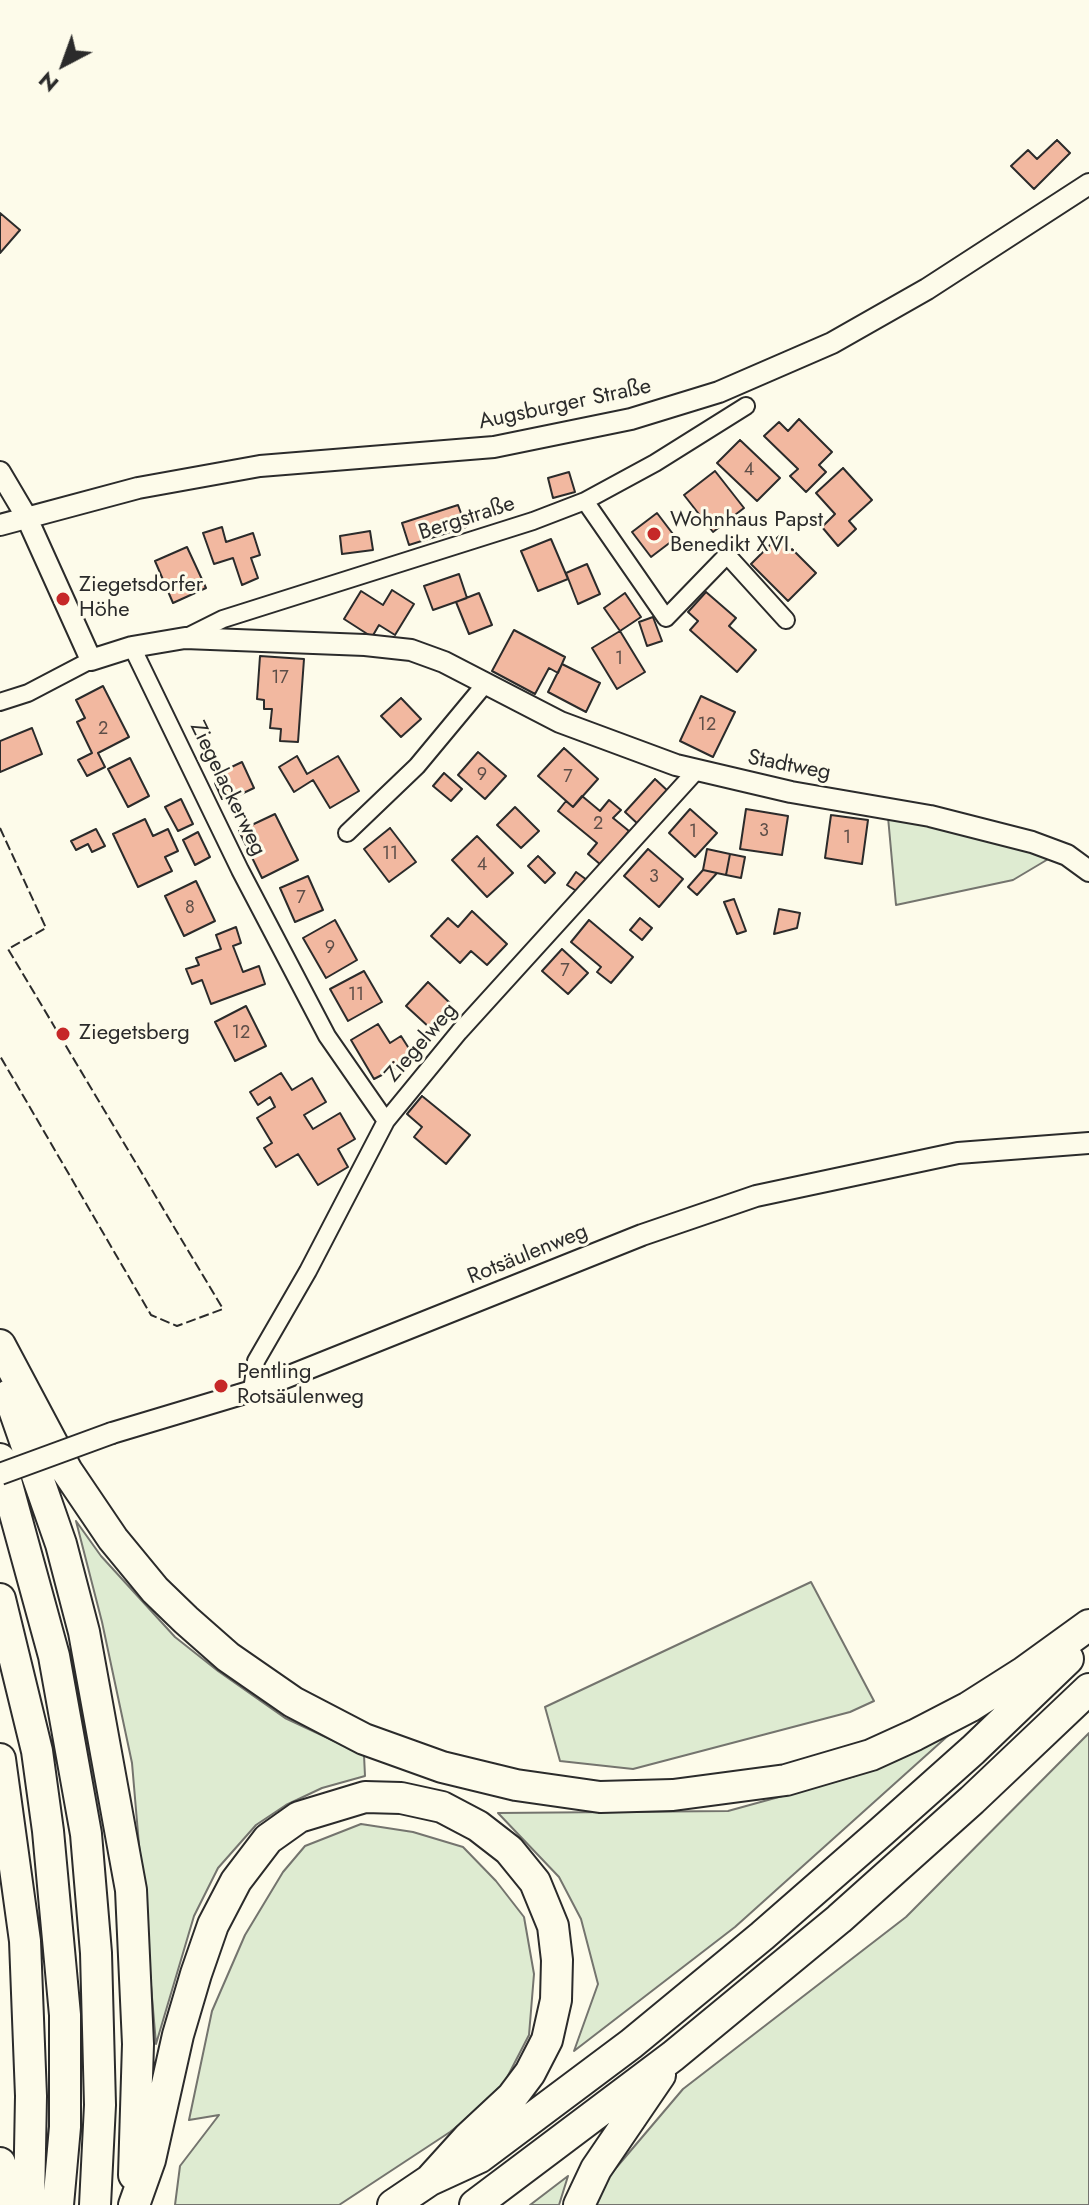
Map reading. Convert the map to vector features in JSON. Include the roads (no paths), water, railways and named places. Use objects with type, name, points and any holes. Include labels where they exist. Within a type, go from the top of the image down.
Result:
[{"type":"highway","points":[[0,1345],[67,1471],[105,1528],[155,1590],[186,1620],[228,1657],[293,1702],[364,1739],[442,1767],[516,1785],[600,1797],[673,1795],[786,1780],[871,1755],[915,1735],[980,1700],[1089,1625]]},
{"type":"highway","points":[[0,1371],[61,1544],[84,1632],[131,1890],[138,2044],[134,2205]]},
{"type":"highway","points":[[0,1459],[54,1656],[86,1834],[96,1953],[99,2075],[95,2205]]},
{"type":"highway","points":[[0,1599],[37,1751],[48,1831],[65,2015],[65,2127],[58,2205]]},
{"type":"highway","points":[[393,2205],[430,2180],[480,2157],[631,2044],[762,1936],[892,1822],[1089,1638]]},
{"type":"highway","points":[[475,2205],[673,2056],[839,1919],[972,1800],[1089,1689]]},
{"type":"highway","points":[[0,1759],[25,1941],[31,2096],[29,2205]]},
{"type":"highway","points":[[134,2205],[153,2148],[178,2035],[196,1974],[213,1925],[236,1881],[268,1839],[299,1817],[365,1797],[401,1798],[442,1807],[478,1826],[509,1850],[535,1882],[553,1926],[557,1960],[556,2000],[547,2040],[530,2073],[512,2097],[468,2138],[430,2180]]},
{"type":"highway","points":[[579,2205],[596,2169],[673,2056]]},
{"type":"highway","points":[[0,2163],[9,2205]]},
{"type":"street","name":"Augsburger Straße","points":[[0,525],[138,488],[260,466],[494,447],[631,419],[719,392],[832,343],[927,289],[1089,184]]},
{"type":"street","name":"Bergstraße","points":[[185,638],[223,619],[533,521],[585,501],[655,463],[746,406]]},
{"type":"street","points":[[0,472],[26,516],[91,660]]},
{"type":"street","points":[[585,501],[666,618],[727,555],[786,620]]},
{"type":"street","name":"Stadtweg","points":[[132,647],[185,638],[365,645],[411,650],[444,662],[560,722],[696,771],[791,792],[930,816],[1032,842],[1067,855],[1089,871]]},
{"type":"street","points":[[0,702],[28,693],[91,660],[132,647]]},
{"type":"street","name":"Ziegelackerweg","points":[[132,647],[240,870],[327,1036],[386,1121]]},
{"type":"street","points":[[347,833],[417,766],[486,683]]},
{"type":"street","name":"Ziegelweg","points":[[252,1391],[256,1361],[308,1271],[386,1121],[459,1032],[696,771]]},
{"type":"street","name":"Rotsäulenweg","points":[[0,1474],[112,1433],[252,1391],[642,1235],[756,1196],[958,1153],[1089,1143]]},
{"type":"place","name":"Wohnhaus Papst Benedikt XVI.","points":[[654,534]]},
{"type":"place","name":"Ziegetsdorfer Höhe","points":[[63,599]]},
{"type":"place","name":"Ziegetsberg","points":[[63,1034]]},
{"type":"place","name":"Pentling Rotsäulenweg","points":[[221,1386]]}]
